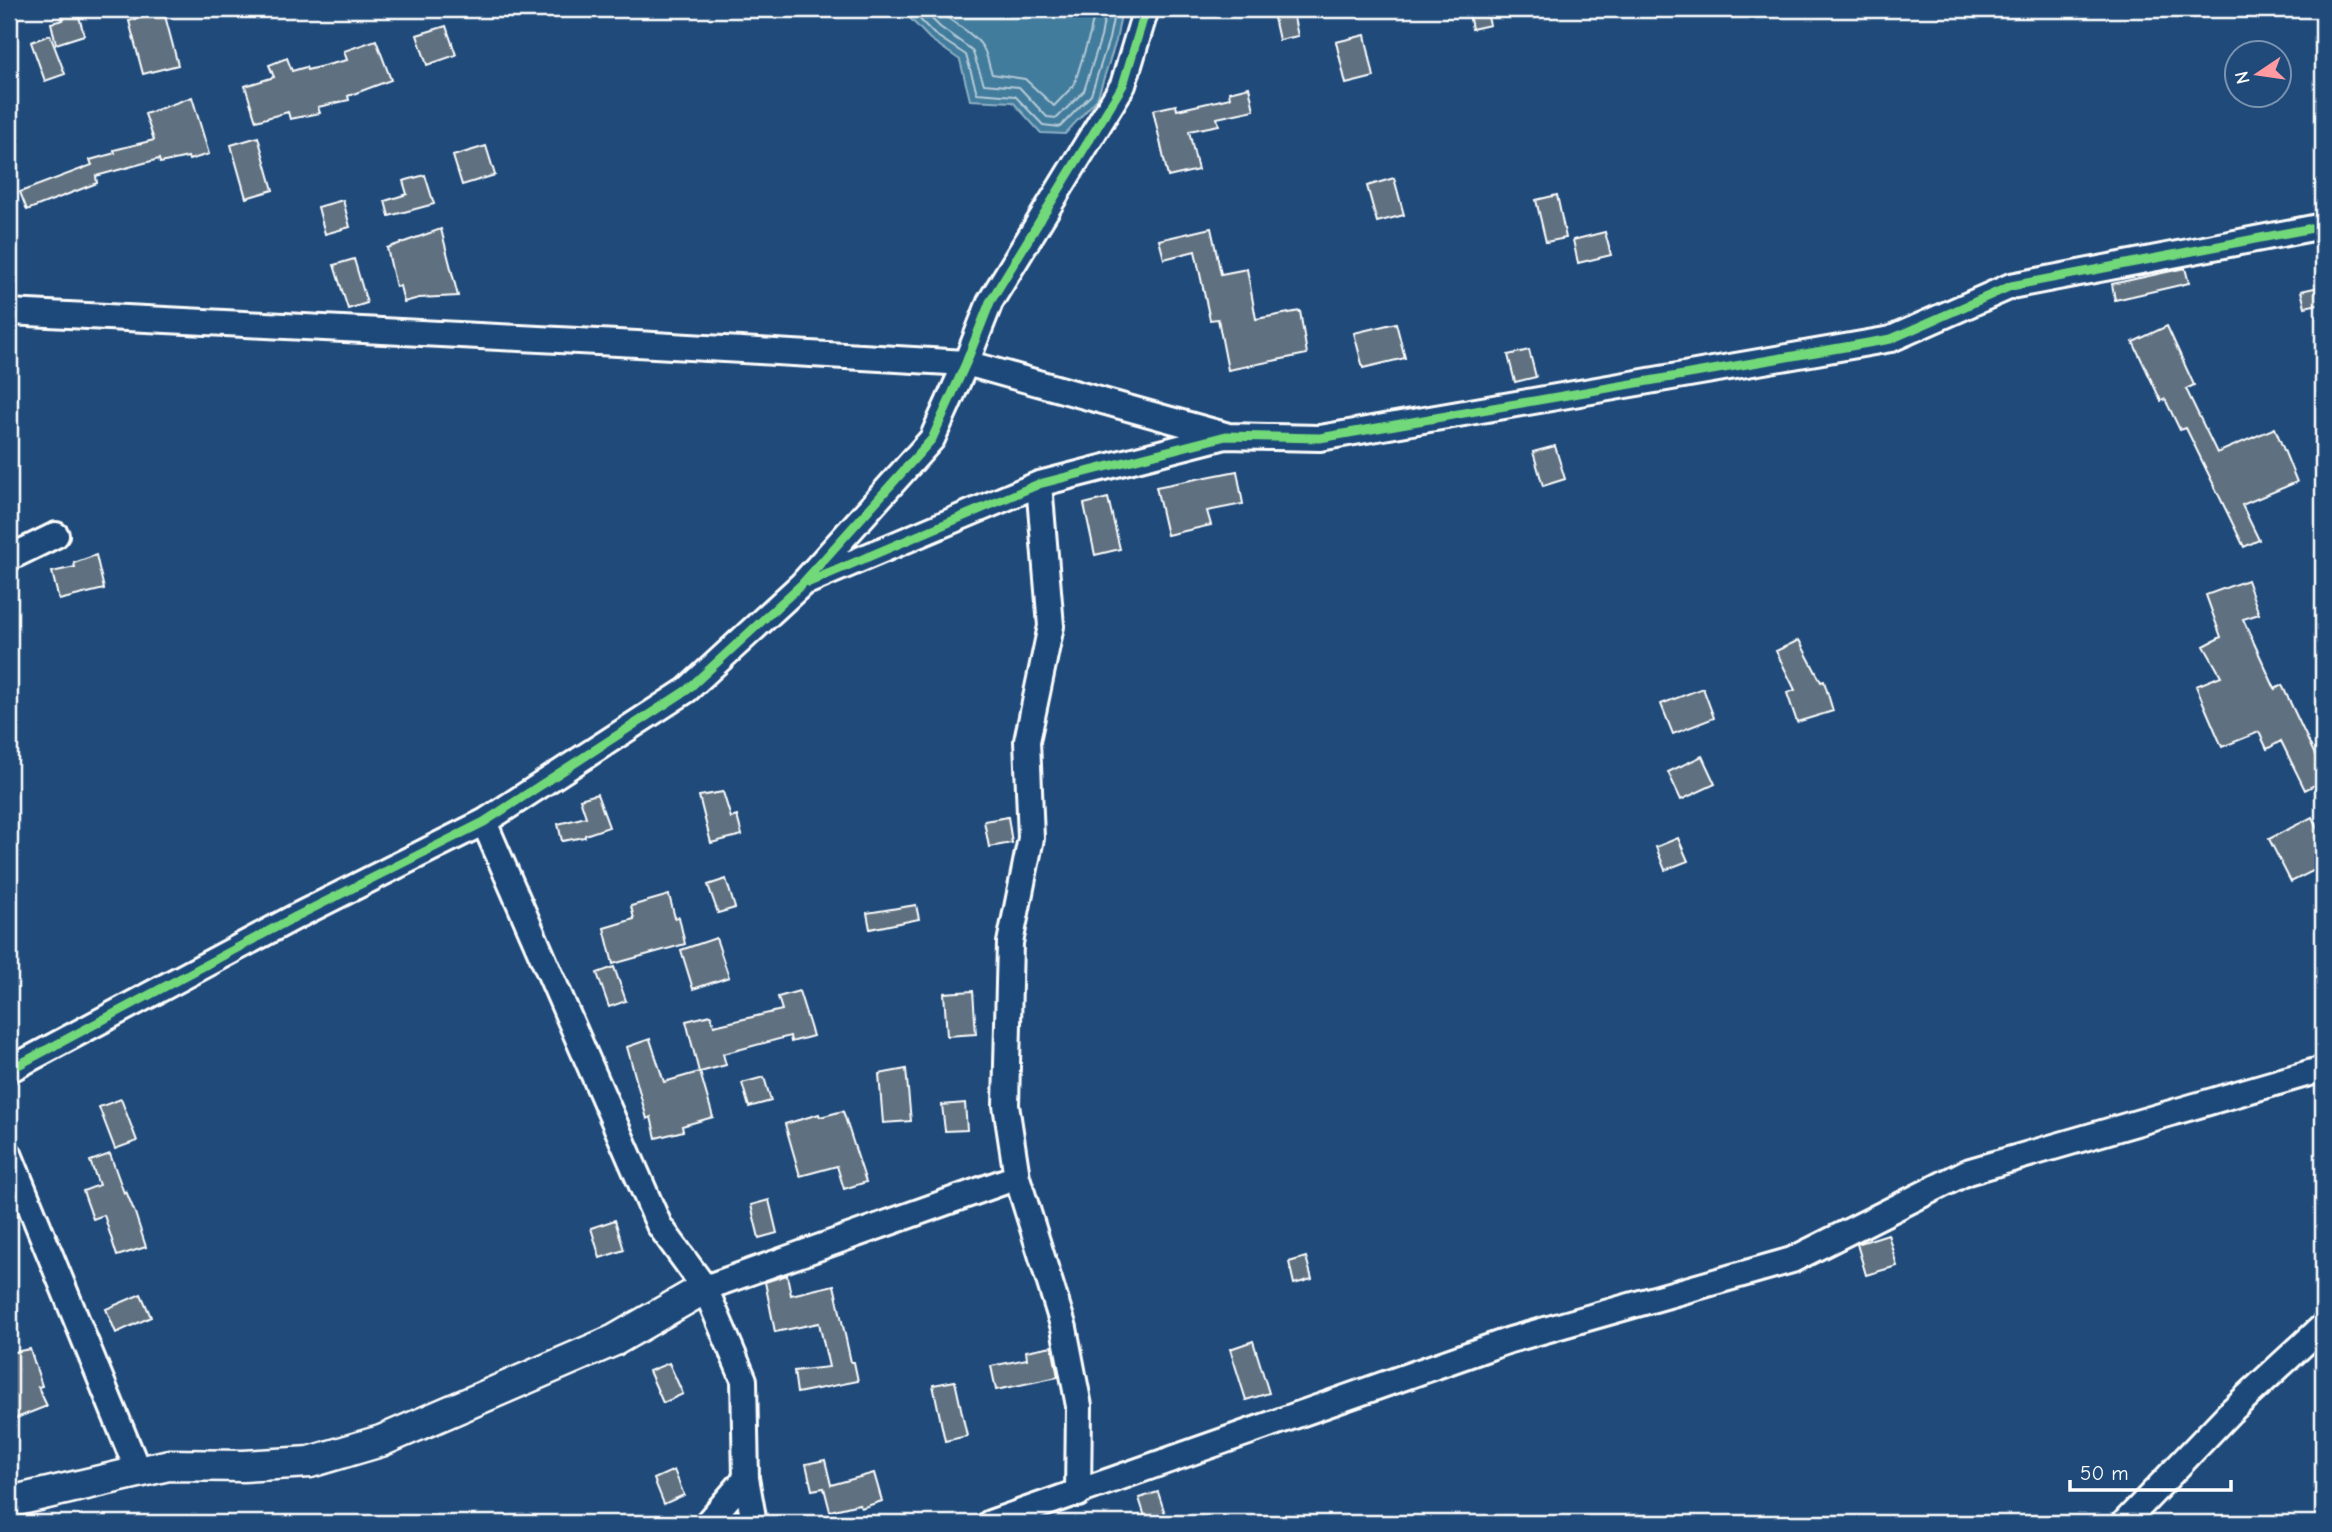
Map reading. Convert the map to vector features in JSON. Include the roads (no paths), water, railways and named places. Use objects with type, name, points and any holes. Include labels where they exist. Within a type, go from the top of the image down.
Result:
[{"type":"street","points":[[9,1070],[295,916],[484,822],[687,690],[802,584],[932,439],[990,302],[1123,85],[1146,9]]},
{"type":"street","points":[[9,312],[966,363],[1226,436],[1320,438],[1891,339],[2011,286],[2323,226]]},
{"type":"street","points":[[802,584],[1039,484],[1226,436]]},
{"type":"street","points":[[1039,484],[1051,626],[1027,741],[1031,838],[1010,943],[1006,1105],[1017,1177],[1064,1328],[1079,1406],[1078,1494]]},
{"type":"street","points":[[9,558],[56,535]]},
{"type":"street","points":[[484,822],[659,1225],[705,1289],[744,1380],[746,1478],[754,1523]]},
{"type":"street","points":[[990,1523],[1510,1340],[1792,1260],[1968,1172],[2323,1069]]},
{"type":"street","points":[[9,1154],[138,1471]]},
{"type":"street","points":[[9,1502],[169,1465],[243,1466],[310,1462],[381,1441],[615,1340],[705,1289],[1017,1177]]},
{"type":"street","points":[[2124,1523],[2230,1412],[2323,1326]]},
{"type":"street","points":[[707,1523],[746,1478]]},
{"type":"water","points":[[901,9],[1122,9],[1116,41],[1097,99],[1065,134],[1041,133],[1013,102],[970,100],[960,60],[930,39]]}]
